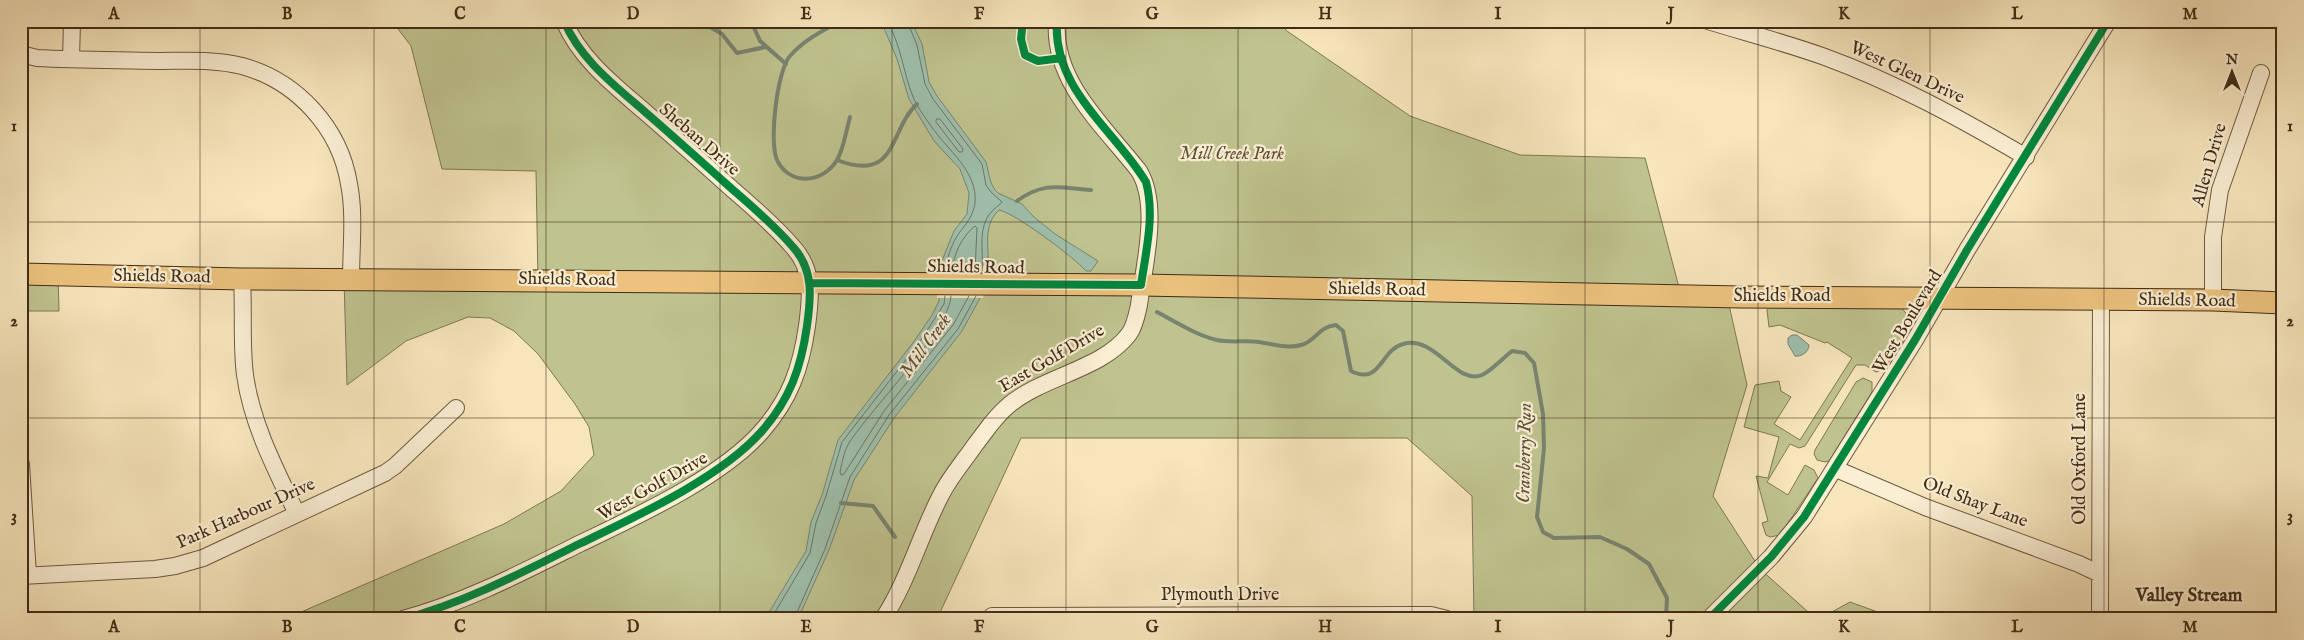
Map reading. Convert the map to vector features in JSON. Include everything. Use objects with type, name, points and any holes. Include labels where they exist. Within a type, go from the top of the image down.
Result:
[{"type":"main road","name":"Shields Road","points":[[21,274],[242,279],[1141,285],[1741,297],[2213,300],[2283,303]]},
{"type":"street","points":[[71,59],[72,21]]},
{"type":"street","name":"Sheban Drive","points":[[564,21],[577,46],[601,73],[755,209],[794,247],[806,264],[811,282]]},
{"type":"street","name":"East Golf Drive","points":[[883,619],[894,600],[941,494],[995,418],[1010,404],[1040,385],[1096,360],[1117,347],[1131,332],[1139,305],[1150,212],[1150,195],[1146,182],[1075,89],[1062,58],[1057,21]]},
{"type":"street","name":"West Glen Drive","points":[[1708,21],[1782,42],[1869,75],[1954,115],[2026,157]]},
{"type":"street","name":"West Boulevard","points":[[1709,619],[1765,564],[1788,538],[1836,469],[2108,21]]},
{"type":"street","points":[[21,54],[38,58],[225,63],[260,73],[296,93],[311,107],[325,125],[346,167],[351,203],[351,279]]},
{"type":"street","name":"Allen Drive","points":[[2213,300],[2213,237],[2220,190],[2261,73]]},
{"type":"street","points":[[242,279],[243,352],[250,400],[266,449],[297,514]]},
{"type":"street","name":"West Golf Drive","points":[[403,619],[456,601],[559,554],[651,508],[729,460],[760,433],[772,419],[782,405],[798,372],[805,339],[811,282]]},
{"type":"street","name":"Old Oxford Lane","points":[[2100,619],[2101,300]]},
{"type":"street","name":"Park Harbour Drive","points":[[25,575],[175,566],[203,558],[385,473],[395,466],[456,408]]},
{"type":"street","points":[[21,464],[25,575]]},
{"type":"street","name":"Old Shay Lane","points":[[1836,469],[1925,507],[2080,564],[2100,574]]},
{"type":"street","name":"Plymouth Drive","points":[[992,616],[1431,615],[1446,619]]},
{"type":"green space","name":"Mill Creek Park","points":[[392,21],[1277,21],[1287,31],[1410,116],[1520,155],[1645,158],[1681,295],[1727,296],[1747,385],[1713,496],[1760,569],[1816,619],[1474,619],[1472,496],[1407,438],[1021,438],[937,619],[285,619],[504,524],[561,491],[594,455],[589,427],[575,404],[538,354],[514,331],[490,318],[468,317],[406,341],[347,385],[344,279],[538,280],[536,171],[442,169],[411,46]]},
{"type":"green space","points":[[21,274],[58,275],[59,311],[21,311]]},
{"type":"green space","points":[[1899,306],[1906,313],[1908,329],[1905,338],[1884,369],[1876,372],[1865,365],[1856,365],[1805,446],[1799,448],[1790,444],[1767,482],[1788,495],[1805,465],[1814,470],[1818,478],[1780,535],[1770,537],[1766,535],[1762,523],[1768,521],[1756,476],[1768,478],[1779,437],[1744,427],[1755,385],[1779,381],[1781,391],[1791,397],[1774,424],[1800,440],[1852,358],[1827,342],[1825,343],[1780,325],[1769,327],[1767,310],[1769,307]]},
{"type":"green space","points":[[1863,378],[1872,382],[1872,392],[1829,461],[1817,460],[1814,454],[1815,450],[1856,382]]},
{"type":"green space","points":[[1850,602],[1897,619],[1819,619]]},
{"type":"water","points":[[881,21],[911,21],[922,44],[929,82],[937,96],[986,162],[991,183],[995,190],[1022,204],[1034,217],[1055,234],[1098,261],[1091,271],[1086,271],[1031,227],[999,210],[989,228],[988,266],[985,283],[940,283],[941,263],[954,231],[967,214],[969,193],[960,169],[934,141],[909,99],[897,59]]},
{"type":"water","name":"Mill Creek","points":[[940,284],[980,298],[962,331],[894,418],[854,480],[829,550],[798,619],[765,619],[806,551],[811,522],[822,495],[838,440],[932,315],[939,301]]},
{"type":"water","points":[[1792,335],[1797,335],[1809,345],[1808,350],[1802,355],[1795,356],[1788,344],[1788,338]]},
{"type":"pier","points":[[938,265],[990,266],[983,298],[937,298]]},
{"type":"waterway","points":[[751,21],[760,41],[786,64]]},
{"type":"waterway","points":[[840,21],[801,45],[785,64],[775,108],[774,141],[778,162],[784,170],[799,178],[808,179],[824,173],[837,160],[850,117]]},
{"type":"waterway","points":[[705,24],[722,34],[737,53],[766,47]]},
{"type":"waterway","points":[[837,160],[857,166],[871,165],[882,159],[908,115],[917,104]]},
{"type":"waterway","points":[[1017,201],[1044,188],[1061,187],[1091,190]]},
{"type":"waterway","name":"Cranberry Run","points":[[1157,312],[1209,338],[1227,341],[1254,341],[1285,346],[1296,346],[1306,343],[1325,328],[1336,325],[1343,331],[1351,371],[1361,374],[1369,374],[1375,371],[1395,347],[1403,344],[1415,343],[1425,346],[1463,373],[1472,376],[1486,373],[1512,351],[1525,353],[1534,363],[1543,414],[1544,448],[1537,517],[1543,532],[1554,538],[1600,537],[1627,549],[1649,564],[1667,598],[1666,619]]},
{"type":"waterway","points":[[841,503],[873,506],[895,537]]},
{"type":"cycle path","points":[[403,619],[471,596],[515,576],[651,509],[701,480],[724,465],[762,431],[787,395],[798,369],[807,326],[810,294],[808,274],[800,256],[764,217],[599,70],[579,47],[564,21]]},
{"type":"cycle path","points":[[1023,21],[1021,39],[1025,55],[1038,61],[1062,58]]},
{"type":"cycle path","points":[[811,283],[1141,285],[1150,220],[1149,195],[1146,182],[1088,108],[1075,88],[1064,68],[1058,45],[1057,21]]},
{"type":"cycle path","points":[[1709,619],[1771,557],[1804,517],[1915,340],[1967,250],[2108,21]]},
{"type":"district","name":"Valley Stream","points":[[2189,596]]}]
